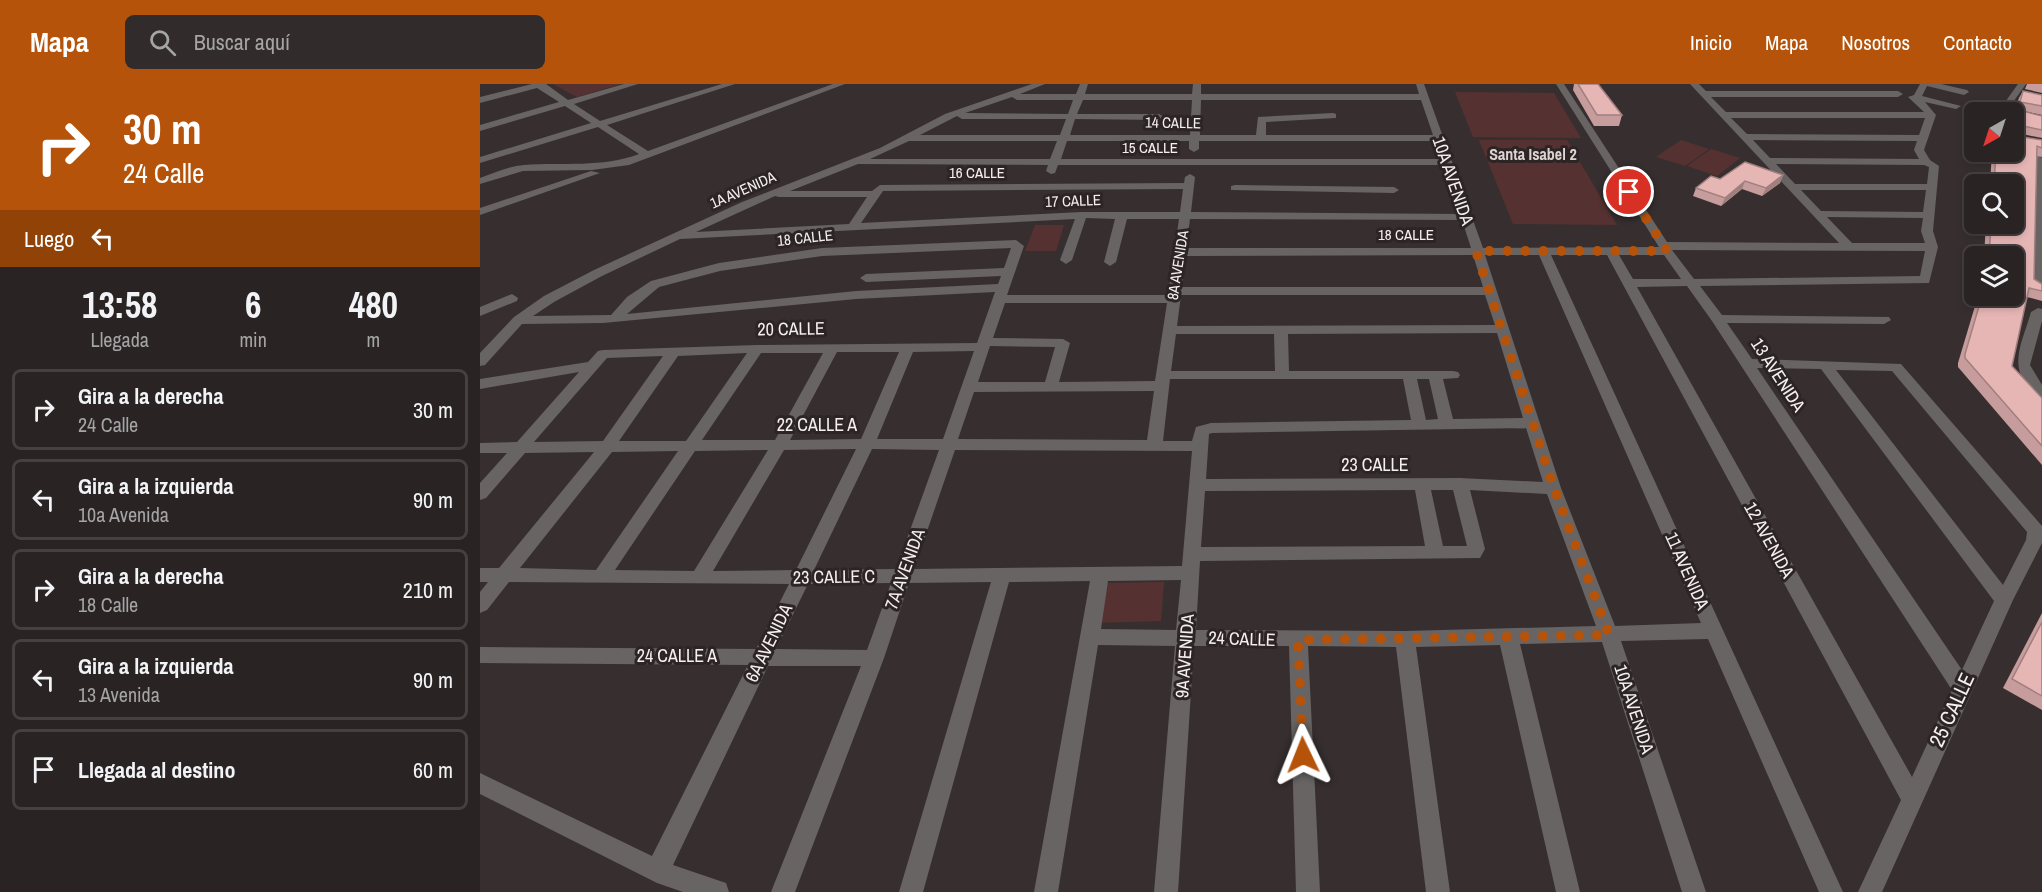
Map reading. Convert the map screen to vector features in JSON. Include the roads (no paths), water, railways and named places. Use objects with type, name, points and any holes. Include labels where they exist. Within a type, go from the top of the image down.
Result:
[{"type":"street","points":[[480,100],[540,84],[647,155]]},
{"type":"street","points":[[480,128],[634,84]]},
{"type":"street","points":[[480,160],[730,84]]},
{"type":"street","points":[[480,212],[625,163],[841,84]]},
{"type":"street","name":"1A AVENIDA","points":[[480,362],[487,345],[519,320],[549,299],[598,273],[769,194],[855,162],[948,116],[1009,97],[1041,84]]},
{"type":"street","points":[[1043,188],[1055,163],[1084,84]]},
{"type":"street","points":[[1129,98],[1133,84]]},
{"type":"street","name":"8A AVENIDA","points":[[1154,447],[1196,138],[1197,84]]},
{"type":"street","name":"10A AVENIDA","points":[[1420,84],[1467,217],[1501,329],[1554,488],[1609,635],[1694,892]]},
{"type":"street","name":"13 AVENIDA","points":[[1560,84],[1666,248],[1718,319],[1962,688]]},
{"type":"street","points":[[1694,84],[1848,246]]},
{"type":"street","points":[[1833,84],[1845,94]]},
{"type":"street","points":[[1863,84],[1956,106]]},
{"type":"street","points":[[1917,98],[1924,84]]},
{"type":"street","points":[[1930,84],[1964,92]]},
{"type":"street","points":[[2012,102],[2020,94],[2022,84]]},
{"type":"street","points":[[1703,94],[1898,94]]},
{"type":"street","points":[[1009,97],[1424,97]]},
{"type":"street","points":[[1917,98],[1930,115]]},
{"type":"street","points":[[1724,115],[1930,115]]},
{"type":"street","points":[[1926,162],[1919,150],[1930,115]]},
{"type":"street","points":[[948,116],[1159,117]]},
{"type":"street","points":[[1261,139],[1261,119],[1333,116]]},
{"type":"street","points":[[1117,138],[1122,117]]},
{"type":"street","points":[[1137,137],[1141,117]]},
{"type":"street","points":[[1744,137],[1923,138]]},
{"type":"street","name":"14 CALLE","points":[[906,138],[1439,138]]},
{"type":"street","points":[[2036,288],[2039,275],[2040,171],[2037,158]]},
{"type":"street","points":[[1628,282],[1925,280],[1932,247],[1927,231],[1934,166],[1926,162],[1767,161]]},
{"type":"street","name":"15 CALLE","points":[[855,162],[1446,162]]},
{"type":"street","points":[[480,181],[522,168],[592,167],[625,163]]},
{"type":"street","name":"16 CALLE","points":[[769,194],[875,194],[880,188],[1189,186]]},
{"type":"street","points":[[1792,187],[1933,187]]},
{"type":"street","points":[[1235,188],[1266,202],[1394,189]]},
{"type":"street","points":[[853,226],[875,194]]},
{"type":"street","name":"17 CALLE","points":[[681,236],[1082,215],[1185,215],[1266,202],[1467,217]]},
{"type":"street","points":[[1818,214],[1928,215]]},
{"type":"street","points":[[1066,260],[1082,215]]},
{"type":"street","points":[[1110,262],[1122,215]]},
{"type":"street","name":"18 CALLE","points":[[615,318],[644,290],[695,272],[779,256],[872,264],[1016,244]]},
{"type":"street","name":"7A AVENIDA","points":[[783,892],[874,658],[950,445],[1018,246],[1016,244]]},
{"type":"street","name":"18 CALLE","points":[[1181,252],[1611,251],[1666,248],[1932,247]]},
{"type":"street","name":"11 AVENIDA","points":[[1543,250],[1831,892]]},
{"type":"street","name":"12 AVENIDA","points":[[1611,251],[1911,797]]},
{"type":"street","points":[[856,295],[872,264],[1003,286],[1173,295],[1489,291]]},
{"type":"street","points":[[519,320],[576,321],[856,295],[1003,286]]},
{"type":"street","points":[[480,312],[512,298]]},
{"type":"street","points":[[1718,319],[1884,320]]},
{"type":"street","points":[[2039,319],[2023,365],[2035,380],[2042,394]]},
{"type":"street","points":[[1169,330],[1501,329]]},
{"type":"street","points":[[1281,330],[1282,375]]},
{"type":"street","name":"20 CALLE","points":[[480,384],[596,360],[674,351],[1063,343],[1051,386]]},
{"type":"street","name":"6A AVENIDA","points":[[657,871],[867,444],[908,347]]},
{"type":"street","points":[[601,576],[757,348]]},
{"type":"street","points":[[699,578],[780,444],[832,348]]},
{"type":"street","points":[[480,605],[608,446],[674,351]]},
{"type":"street","points":[[480,494],[596,360]]},
{"type":"street","points":[[1746,363],[1825,365],[2004,600]]},
{"type":"street","name":"25 CALLE","points":[[1825,365],[1896,367],[2036,531],[2035,540],[1962,688],[1870,892]]},
{"type":"street","points":[[969,387],[1051,386],[1282,375],[1453,375]]},
{"type":"street","points":[[1409,375],[1419,423]]},
{"type":"street","points":[[1435,375],[1446,423]]},
{"type":"street","points":[[1198,446],[1201,431],[1211,428],[1533,423]]},
{"type":"street","name":"22 CALLE A","points":[[480,448],[780,444],[1198,446]]},
{"type":"street","name":"9A AVENIDA","points":[[1166,892],[1187,637],[1189,564],[1198,446]]},
{"type":"street","points":[[1422,484],[1435,553]]},
{"type":"street","name":"23 CALLE","points":[[1196,485],[1460,484],[1554,488]]},
{"type":"street","name":"23 CALLE C","points":[[480,575],[699,578],[1002,574],[1100,576],[1189,564],[1474,553],[1476,549],[1460,484]]},
{"type":"street","points":[[911,892],[1002,574]]},
{"type":"street","points":[[1046,892],[1100,576]]},
{"type":"street","name":"24 CALLE","points":[[1091,637],[1406,639],[1714,631]]},
{"type":"street","points":[[1508,635],[1568,892]]},
{"type":"street","points":[[1406,639],[1438,892]]},
{"type":"street","points":[[1298,640],[1308,892]]},
{"type":"street","name":"24 CALLE A","points":[[480,655],[874,658]]},
{"type":"street","points":[[480,783],[657,871],[717,892]]},
{"type":"district","name":"Santa Isabel 2","points":[[1533,154]]}]
